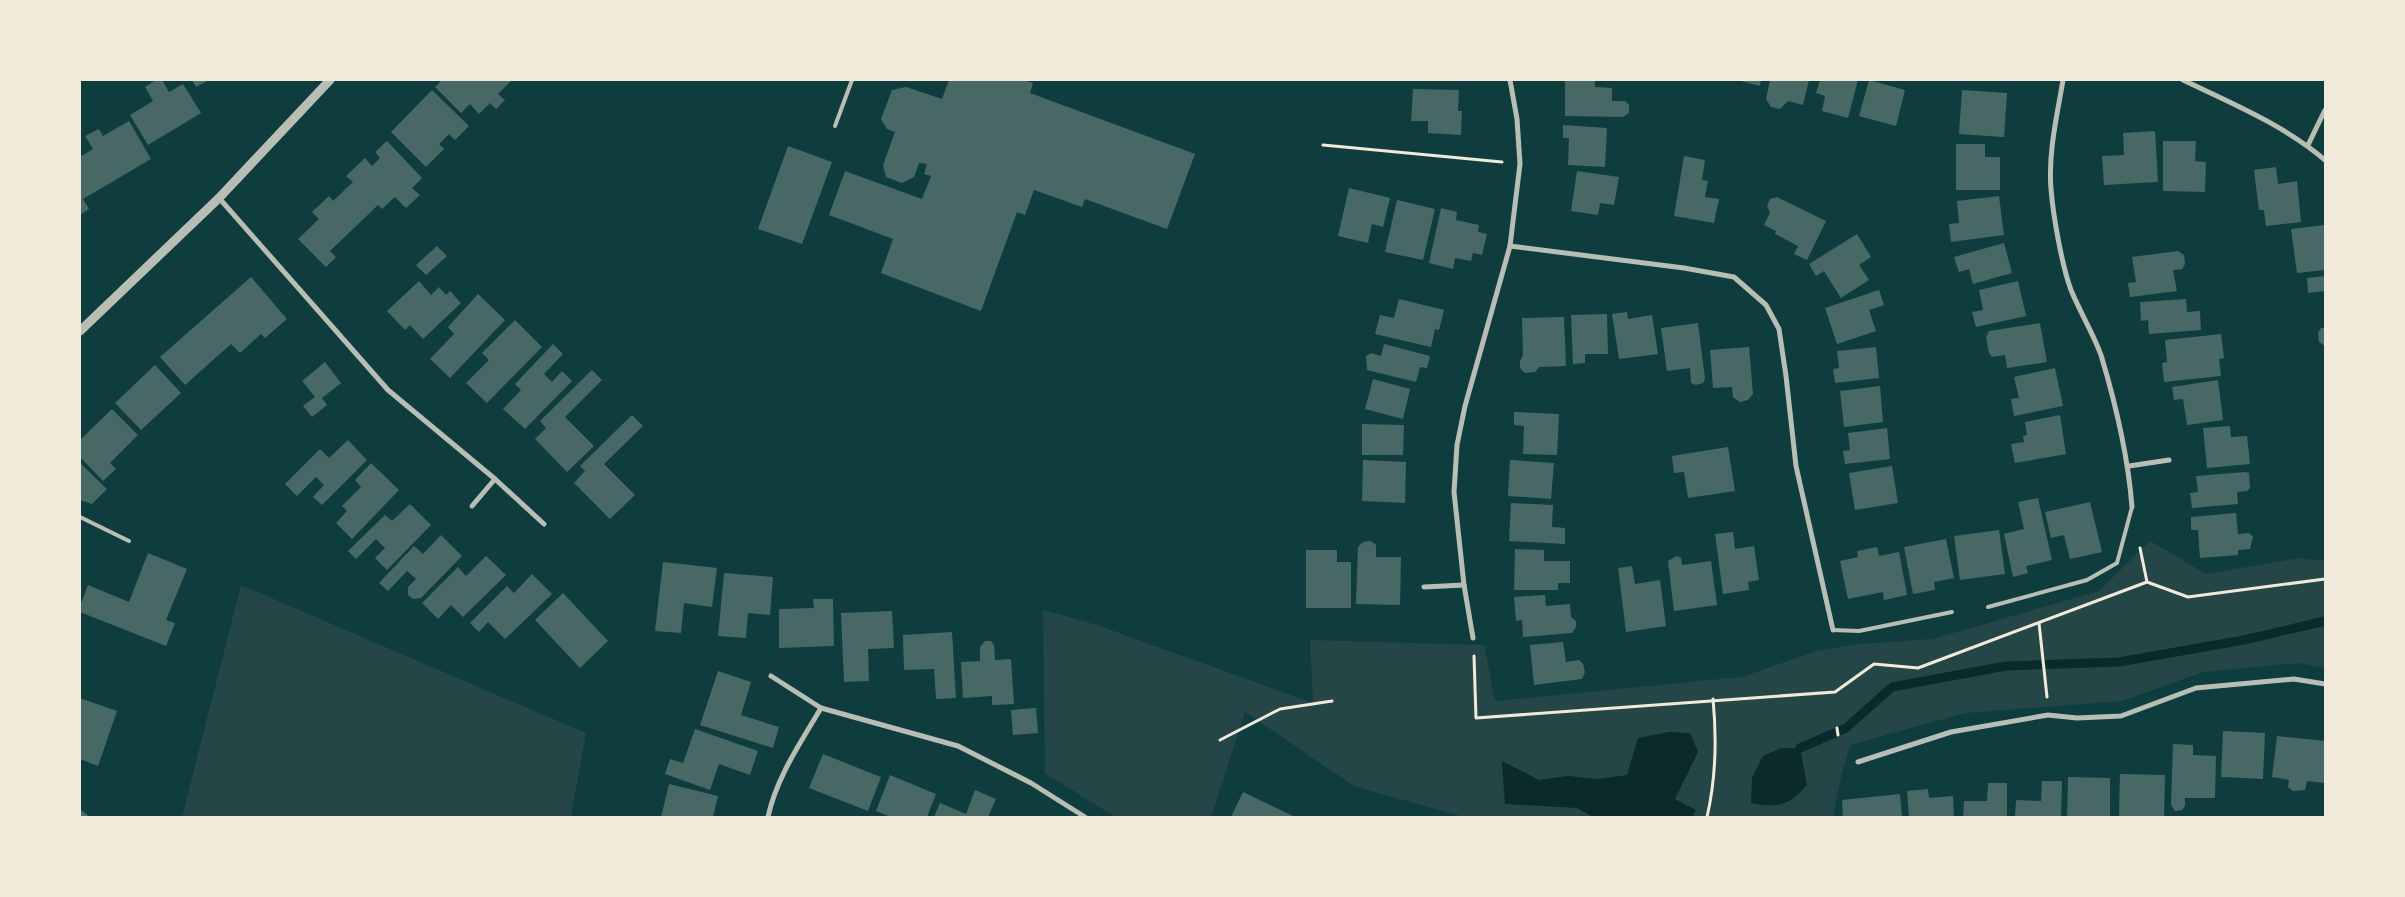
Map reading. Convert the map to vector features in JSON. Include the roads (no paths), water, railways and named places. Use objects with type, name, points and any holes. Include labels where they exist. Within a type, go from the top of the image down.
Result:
[{"type":"street","points":[[80,331],[219,198],[330,80]]},
{"type":"street","points":[[1473,638],[1464,585],[1454,492],[1457,445],[1465,406],[1510,246],[1520,164],[1517,119],[1510,80]]},
{"type":"street","points":[[2063,80],[2052,148],[2051,189],[2070,288],[2100,354],[2129,466],[2132,507]]},
{"type":"street","points":[[2183,80],[2251,113],[2308,145],[2325,160]]},
{"type":"street","points":[[2308,145],[2325,110]]},
{"type":"street","points":[[219,198],[388,390],[495,479],[544,524]]},
{"type":"street","points":[[1510,246],[1684,268],[1734,277],[1766,305],[1779,329],[1796,466],[1833,630]]},
{"type":"street","points":[[2129,466],[2169,460]]},
{"type":"street","points":[[472,506],[495,479]]},
{"type":"street","points":[[1424,587],[1464,585]]},
{"type":"street","points":[[771,676],[821,708],[958,746],[1031,783],[1085,817]]},
{"type":"street","points":[[1858,762],[1951,732],[2048,715],[2077,718],[2120,716],[2196,688],[2294,679],[2325,684]]},
{"type":"street","points":[[768,817],[771,800],[821,708]]},
{"type":"lane","points":[[835,126],[852,80]]},
{"type":"lane","points":[[1988,607],[2087,580],[2117,563],[2132,507]]},
{"type":"lane","points":[[80,517],[129,541]]},
{"type":"lane","points":[[1833,630],[1859,631],[1952,612]]},
{"type":"waterway","points":[[1800,748],[1846,728],[1892,687],[2006,666],[2119,662],[2244,640],[2325,621]]}]
